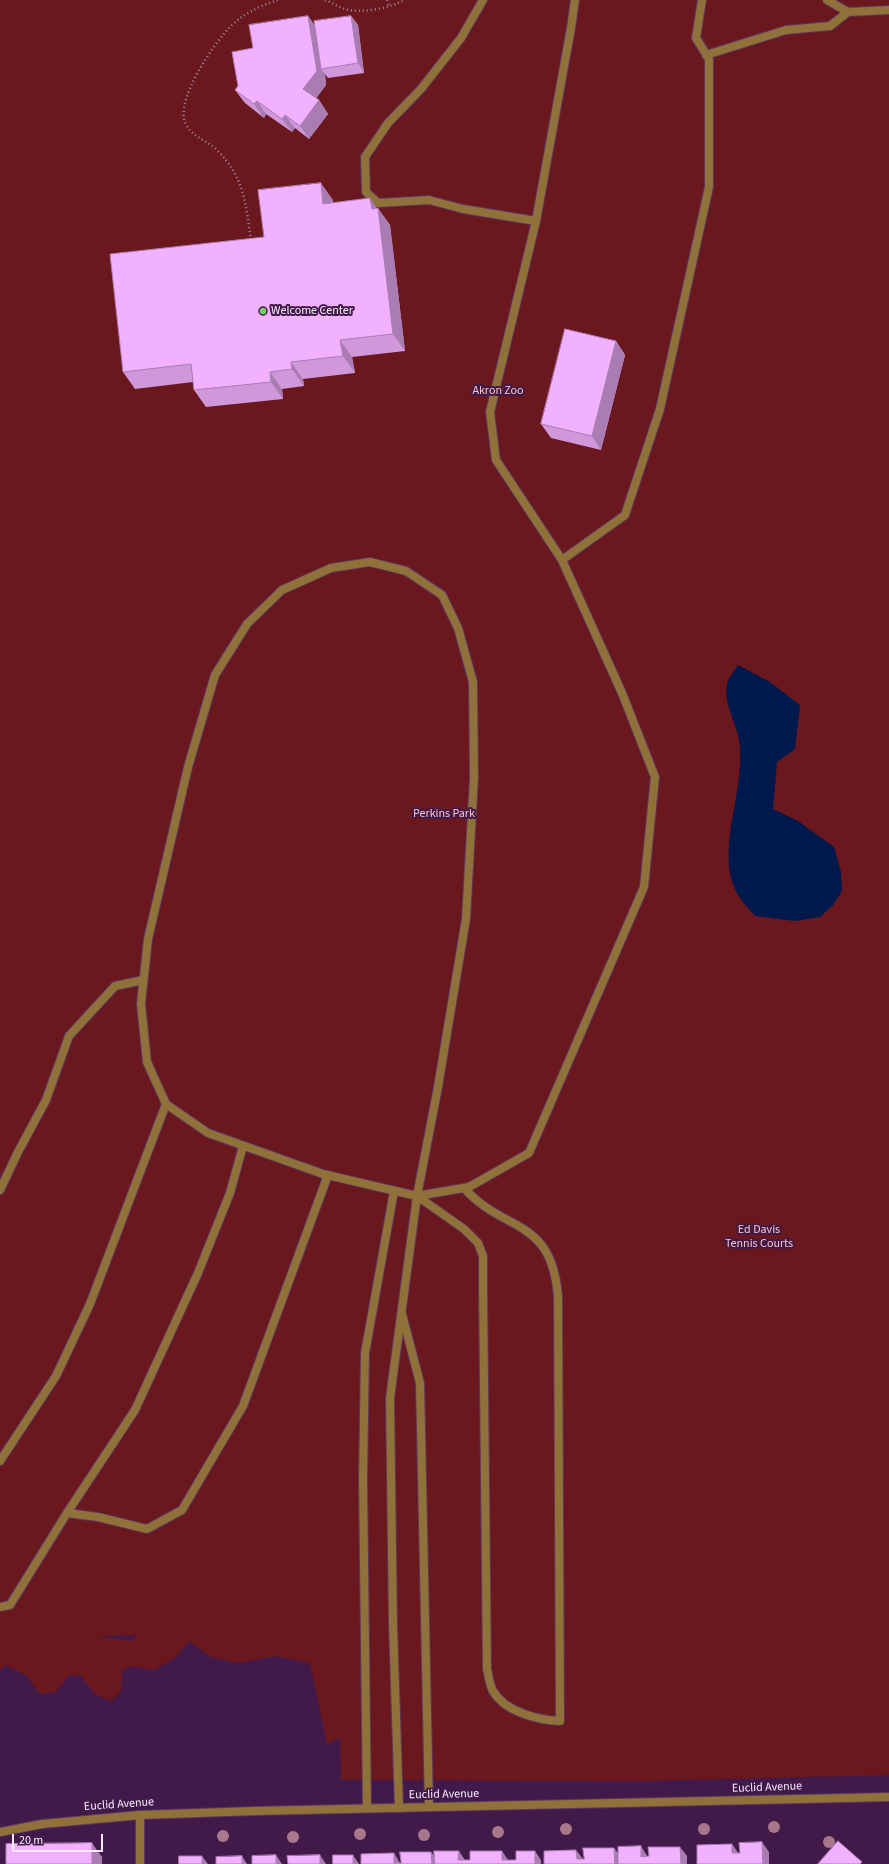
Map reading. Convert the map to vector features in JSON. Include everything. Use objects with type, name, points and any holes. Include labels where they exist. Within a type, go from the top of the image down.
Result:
[{"type":"street","points":[[483,0],[460,38],[421,89],[388,123],[365,157],[366,192],[378,203],[429,200],[463,209],[536,221]]},
{"type":"street","points":[[400,1808],[393,1625],[390,1398],[417,1196],[438,1087],[466,920],[474,778],[473,682],[458,628],[442,595],[406,571],[370,562],[331,568],[282,590],[247,624],[215,675],[190,759],[148,939],[143,980],[141,1004],[147,1062],[166,1104],[208,1133],[328,1175],[417,1196],[469,1187],[529,1153],[644,887],[655,777],[622,692],[562,560],[496,460],[490,412],[536,221],[575,0]]},
{"type":"street","points":[[562,560],[625,515],[660,409],[709,187],[709,59],[696,38],[702,0]]},
{"type":"street","points":[[827,0],[848,12],[889,10]]},
{"type":"street","points":[[706,55],[786,30],[830,26],[848,12]]},
{"type":"street","points":[[0,1190],[18,1152],[46,1100],[69,1036],[115,986],[143,980]]},
{"type":"street","points":[[0,1461],[56,1376],[90,1304],[166,1104]]},
{"type":"street","points":[[0,1607],[10,1605],[67,1513],[135,1410],[198,1273],[230,1193],[243,1146]]},
{"type":"street","points":[[67,1513],[98,1517],[147,1530],[182,1510],[244,1406],[328,1175]]},
{"type":"street","points":[[417,1196],[464,1229],[478,1243],[482,1256],[487,1669],[490,1682],[493,1692],[517,1710],[539,1719],[560,1721],[558,1296],[554,1269],[550,1258],[535,1237],[475,1200],[464,1188]]},
{"type":"street","points":[[367,1808],[363,1480],[365,1353],[394,1191]]},
{"type":"street","points":[[401,1310],[420,1383],[429,1807]]},
{"type":"street","name":"Euclid Avenue","points":[[0,1832],[42,1824],[140,1815],[367,1808],[889,1797]]},
{"type":"street","points":[[140,1815],[140,1864]]},
{"type":"path","points":[[251,242],[243,191],[234,168],[215,148],[192,134],[185,123],[184,106],[192,82],[215,46],[232,25],[260,6],[278,0]]},
{"type":"path","points":[[325,0],[347,9],[373,10],[395,6],[404,0]]},
{"type":"path","points":[[387,0],[390,6]]},
{"type":"green space","name":"Akron Zoo","points":[[0,0],[889,0],[889,1775],[639,1781],[341,1780],[340,1737],[327,1744],[310,1663],[276,1656],[238,1663],[211,1657],[189,1641],[175,1658],[154,1670],[131,1666],[122,1670],[121,1691],[111,1701],[95,1694],[80,1675],[68,1676],[56,1692],[40,1694],[26,1675],[5,1665],[0,1670]],"holes":[[[137,1635],[131,1641],[97,1636]]]},
{"type":"water","points":[[738,665],[770,682],[800,705],[795,749],[777,762],[773,809],[798,821],[834,847],[841,872],[842,891],[833,905],[820,917],[795,921],[755,916],[740,898],[731,878],[729,844],[737,792],[740,757],[739,740],[728,705],[726,691],[729,679]]},
{"type":"building","points":[[308,16],[317,71],[303,89],[319,100],[300,126],[285,115],[282,119],[257,101],[254,104],[235,90],[238,86],[232,52],[253,48],[249,25]]},
{"type":"building","points":[[351,16],[358,63],[321,69],[314,21]]},
{"type":"building","name":"Welcome Center","points":[[321,183],[323,204],[370,198],[372,209],[378,208],[393,334],[340,340],[343,356],[291,362],[292,369],[270,372],[271,382],[194,390],[191,364],[123,372],[110,254],[264,237],[258,190]]},
{"type":"building","points":[[565,329],[616,341],[592,436],[541,424]]},
{"type":"building","points":[[838,1841],[862,1862],[860,1864],[818,1864]]},
{"type":"building","points":[[762,1842],[763,1864],[697,1864],[697,1845],[732,1844],[732,1853],[740,1853],[739,1843]]},
{"type":"building","points":[[92,1843],[92,1864],[6,1864],[6,1844]]},
{"type":"building","points":[[641,1846],[641,1857],[649,1856],[648,1847],[680,1847],[681,1864],[618,1864],[618,1847]]},
{"type":"building","points":[[583,1848],[614,1848],[615,1864],[544,1864],[544,1851],[576,1850],[577,1859],[584,1859]]},
{"type":"building","points":[[434,1851],[459,1851],[458,1860],[470,1860],[470,1851],[502,1851],[502,1860],[516,1860],[516,1851],[535,1851],[535,1864],[435,1864]]},
{"type":"building","points":[[400,1852],[431,1852],[432,1864],[361,1864],[361,1854],[394,1853],[394,1863],[401,1863]]},
{"type":"building","points":[[276,1855],[276,1864],[252,1864],[252,1856]]},
{"type":"building","points":[[320,1855],[320,1864],[288,1864],[287,1856]]},
{"type":"building","points":[[333,1855],[353,1855],[353,1864],[333,1864]]},
{"type":"building","points":[[179,1856],[202,1856],[202,1864],[179,1864]]},
{"type":"building","points":[[242,1856],[242,1864],[216,1864],[216,1857]]},
{"type":"place","name":"Welcome Center","points":[[263,311]]},
{"type":"park label","name":"Perkins Park","points":[[444,814]]},
{"type":"park label","name":"Ed Davis Tennis Courts","points":[[759,1237]]}]
